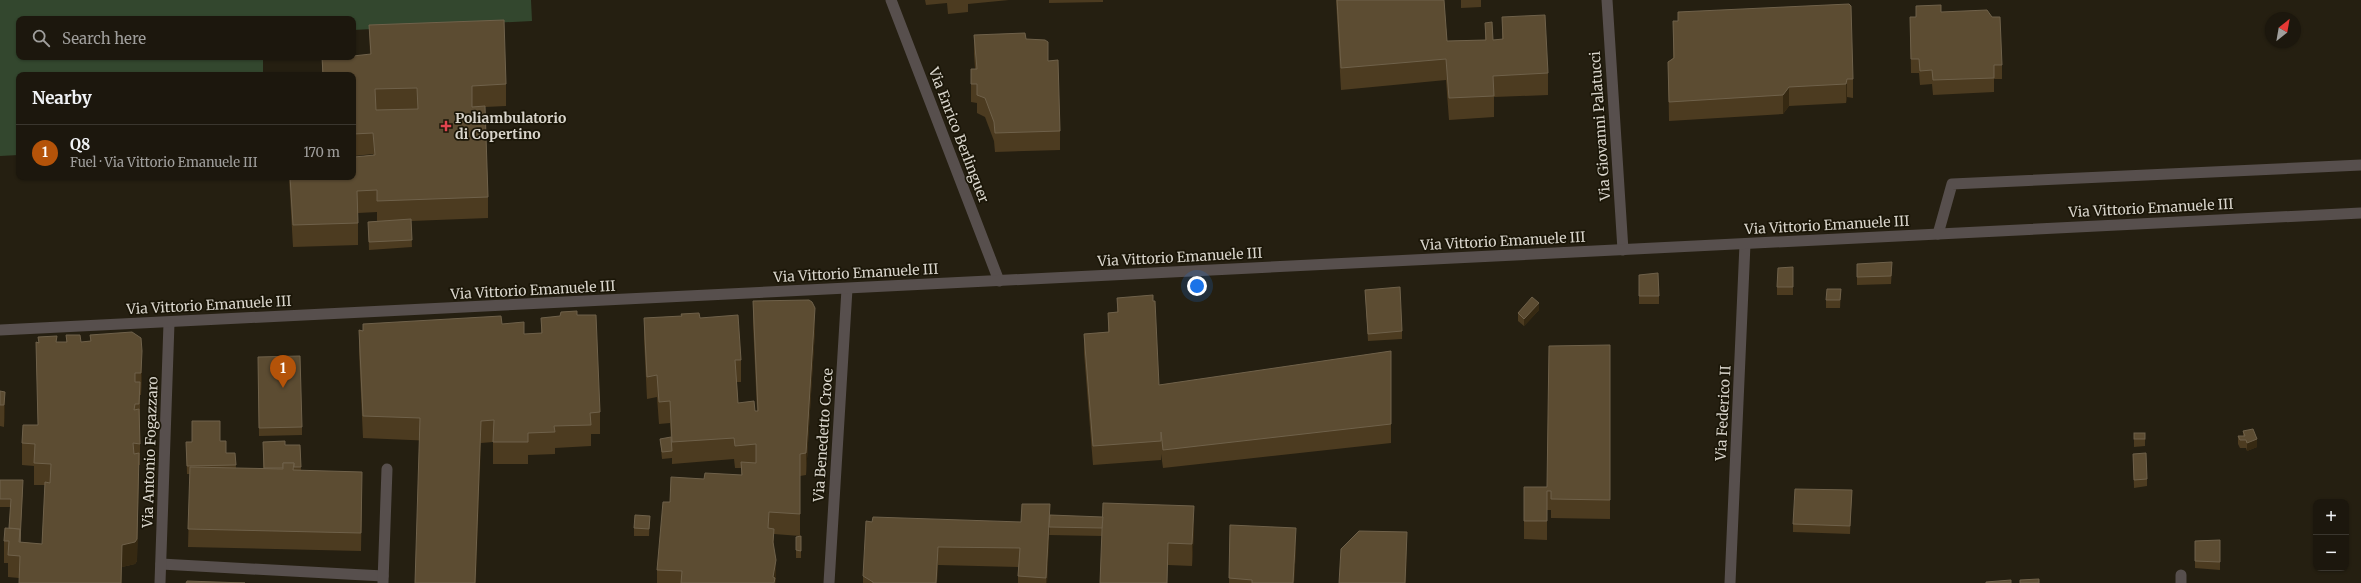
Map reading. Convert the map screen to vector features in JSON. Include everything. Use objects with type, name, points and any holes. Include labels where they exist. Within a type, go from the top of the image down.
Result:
[{"type":"street","name":"Via Enrico Berlinguer","points":[[891,0],[999,281]]},
{"type":"street","name":"Via Giovanni Palatucci","points":[[1607,0],[1623,250]]},
{"type":"street","points":[[1938,234],[1952,184],[2361,166]]},
{"type":"street","name":"Via Vittorio Emanuele III","points":[[0,330],[170,323],[2361,213]]},
{"type":"street","name":"Via Federico II","points":[[1730,583],[1745,244]]},
{"type":"street","name":"Via Benedetto Croce","points":[[829,583],[847,289]]},
{"type":"street","name":"Via Antonio Fogazzaro","points":[[160,583],[170,323]]},
{"type":"street","points":[[161,564],[383,580],[387,469]]},
{"type":"green space","points":[[0,0],[531,0],[532,21],[356,30],[356,16],[16,16],[16,60],[263,60],[263,72],[16,72],[16,155],[0,156]]},
{"type":"building","points":[[1337,0],[1444,0],[1447,41],[1486,40],[1485,23],[1492,22],[1493,40],[1503,39],[1502,17],[1545,15],[1548,73],[1493,76],[1494,96],[1449,98],[1446,59],[1341,68]]},
{"type":"building","points":[[1849,4],[1851,6],[1853,79],[1847,79],[1846,84],[1789,87],[1783,95],[1669,102],[1668,62],[1674,58],[1673,21],[1678,21],[1678,12]]},
{"type":"building","points":[[1941,5],[1941,12],[1987,10],[1992,17],[2000,17],[2002,65],[1994,65],[1994,78],[1933,80],[1932,70],[1920,71],[1919,59],[1911,59],[1910,17],[1916,17],[1916,6]]},
{"type":"building","points":[[504,20],[506,84],[472,86],[472,107],[485,106],[488,197],[377,201],[377,190],[357,191],[358,223],[293,225],[290,180],[356,180],[356,157],[375,155],[373,133],[356,134],[356,72],[323,72],[322,60],[356,60],[356,56],[371,54],[369,25]],"holes":[[[417,88],[418,109],[376,110],[375,89]]]},
{"type":"building","points":[[1025,33],[1026,39],[1045,40],[1048,42],[1048,61],[1058,60],[1060,131],[995,133],[994,122],[985,98],[977,95],[977,84],[971,84],[971,69],[977,69],[974,35]]},
{"type":"building","points":[[411,219],[412,240],[369,242],[368,222]]},
{"type":"building","points":[[1892,262],[1891,276],[1857,277],[1857,264]]},
{"type":"building","points":[[1793,267],[1793,287],[1777,287],[1778,268]]},
{"type":"building","points":[[1658,273],[1659,296],[1639,296],[1639,275]]},
{"type":"building","points":[[1400,287],[1402,331],[1368,334],[1365,290]]},
{"type":"building","points":[[1827,289],[1841,289],[1840,300],[1826,300]]},
{"type":"building","points":[[1153,295],[1153,301],[1155,301],[1159,385],[1391,351],[1391,424],[1163,450],[1161,432],[1161,441],[1093,446],[1084,334],[1109,332],[1108,313],[1118,312],[1117,298]]},
{"type":"building","points":[[1532,297],[1539,303],[1524,319],[1518,313]]},
{"type":"building","points":[[809,300],[815,308],[806,453],[800,454],[800,514],[769,512],[768,528],[774,529],[773,542],[776,560],[773,577],[775,578],[774,583],[681,583],[682,571],[657,570],[663,502],[670,502],[671,477],[704,479],[705,473],[742,475],[741,462],[756,463],[756,444],[735,446],[734,438],[672,442],[670,401],[659,402],[657,375],[647,377],[644,318],[682,316],[681,314],[699,313],[700,318],[738,315],[741,360],[735,360],[738,403],[754,401],[755,411],[758,411],[753,301]]},
{"type":"building","points":[[577,311],[577,315],[596,315],[600,412],[590,413],[591,425],[554,426],[555,432],[528,433],[528,442],[493,442],[494,420],[481,421],[475,583],[415,583],[420,418],[363,416],[359,330],[363,331],[363,324],[501,316],[502,324],[524,322],[524,334],[542,333],[541,318],[560,316],[561,312]]},
{"type":"building","points":[[132,332],[141,338],[142,351],[141,373],[135,373],[135,382],[140,382],[139,404],[135,404],[134,410],[139,409],[140,444],[133,443],[134,454],[139,453],[137,539],[135,542],[122,545],[121,583],[19,583],[20,556],[8,555],[9,541],[4,541],[5,528],[20,529],[19,542],[42,544],[45,482],[50,483],[51,464],[34,463],[35,444],[22,443],[23,425],[38,425],[36,342],[39,343],[38,337],[57,336],[56,342],[67,342],[66,335],[80,335],[81,342],[91,341],[90,335]]},
{"type":"building","points":[[1610,345],[1610,500],[1551,499],[1551,491],[1547,491],[1547,521],[1524,521],[1524,487],[1547,487],[1549,346]]},
{"type":"building","points":[[300,356],[302,427],[259,428],[258,357]]},
{"type":"building","points":[[0,391],[5,392],[4,405],[0,405]]},
{"type":"building","points":[[192,421],[220,421],[220,441],[226,441],[226,453],[235,453],[236,465],[187,466],[186,442],[192,442]]},
{"type":"building","points":[[2253,429],[2257,439],[2247,443],[2246,440],[2240,440],[2238,436],[2245,436],[2243,431]]},
{"type":"building","points":[[2134,433],[2145,433],[2145,439],[2134,439]]},
{"type":"building","points":[[671,437],[672,451],[662,452],[660,439]]},
{"type":"building","points":[[285,441],[285,445],[300,445],[301,467],[294,467],[294,463],[283,463],[283,468],[264,468],[263,442]]},
{"type":"building","points":[[2146,453],[2147,479],[2134,480],[2133,454]]},
{"type":"building","points":[[283,463],[294,463],[293,470],[362,472],[361,533],[188,529],[190,467],[283,469]]},
{"type":"building","points":[[0,480],[23,480],[20,542],[20,529],[9,528],[11,499],[0,499]]},
{"type":"building","points":[[1795,489],[1852,490],[1850,526],[1793,524]]},
{"type":"building","points":[[1103,503],[1194,506],[1192,544],[1168,543],[1167,583],[1100,583]]},
{"type":"building","points":[[1022,504],[1050,504],[1046,578],[1018,576],[1020,548],[938,547],[936,583],[873,583],[863,576],[866,521],[872,522],[873,517],[1021,522]]},
{"type":"building","points":[[635,515],[650,516],[649,529],[634,528]]},
{"type":"building","points":[[1050,515],[1103,517],[1102,528],[1049,527]]},
{"type":"building","points":[[1230,525],[1296,528],[1293,583],[1252,583],[1252,580],[1229,578]]},
{"type":"building","points":[[1359,531],[1407,532],[1405,583],[1339,583],[1341,549]]},
{"type":"building","points":[[801,536],[801,551],[796,550],[796,537]]},
{"type":"building","points":[[2220,540],[2220,562],[2195,561],[2195,541]]},
{"type":"building","points":[[2039,579],[2039,583],[2020,583],[2020,580]]},
{"type":"building","points":[[2011,580],[2011,583],[1986,583],[1986,582]]},
{"type":"building","points":[[187,581],[245,583],[186,583]]},
{"type":"place","name":"Poliambulatorio di Copertino","points":[[446,126]]},
{"type":"place","name":"Q8","points":[[283,388]]}]
